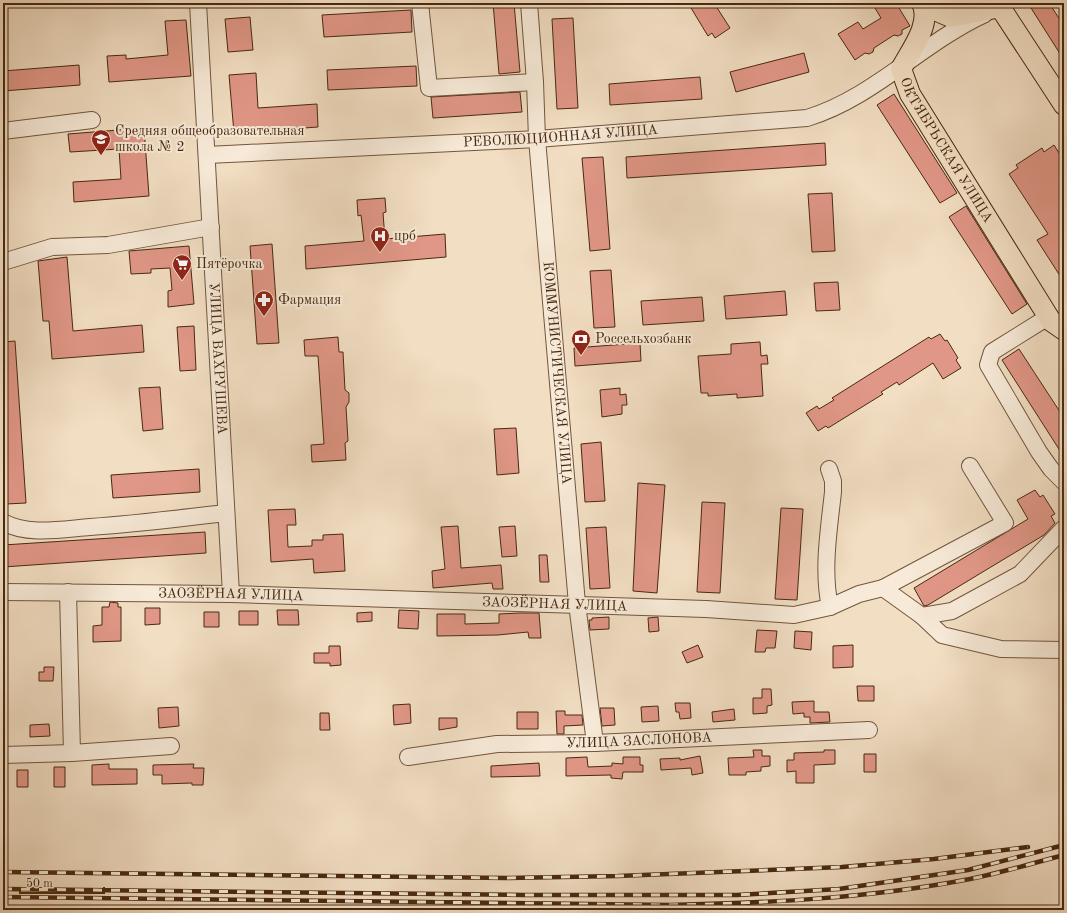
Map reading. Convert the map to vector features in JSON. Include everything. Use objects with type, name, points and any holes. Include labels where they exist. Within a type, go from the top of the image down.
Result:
[{"type":"main road","name":"ОКТЯБРЬСКАЯ УЛИЦА","points":[[922,4],[951,17],[1003,5]]},
{"type":"main road","name":"ОКТЯБРЬСКАЯ УЛИЦА","points":[[922,4],[925,20],[922,29],[901,69],[910,94],[1048,317],[1051,321],[1064,330]]},
{"type":"main road","points":[[1003,5],[1064,104]]},
{"type":"street","name":"УЛИЦА ВАХРУШЕВА","points":[[198,3],[231,594]]},
{"type":"street","points":[[420,3],[429,88],[535,82]]},
{"type":"street","name":"КОММУНИСТИЧЕСКАЯ УЛИЦА","points":[[528,3],[535,82],[537,139],[577,604],[595,742]]},
{"type":"street","name":"РЕВОЛЮЦИОННАЯ УЛИЦА","points":[[207,155],[537,139],[807,118],[829,111],[901,69],[956,29],[1003,5]]},
{"type":"street","points":[[3,130],[92,120]]},
{"type":"street","points":[[3,262],[52,248],[108,245],[211,227]]},
{"type":"street","points":[[1048,317],[992,352],[988,365],[1051,469],[1064,482]]},
{"type":"street","name":"ЗАОЗЁРНАЯ УЛИЦА","points":[[3,592],[231,594],[577,604],[706,609],[794,615],[830,607],[859,594],[883,588],[1005,523],[970,466]]},
{"type":"street","points":[[829,469],[833,481],[833,492],[825,574],[826,589],[830,607]]},
{"type":"street","points":[[3,522],[12,527],[53,530],[136,524],[226,513]]},
{"type":"street","points":[[922,616],[952,611],[1020,574],[1064,528]]},
{"type":"street","points":[[883,588],[922,616],[942,635],[1001,649],[1064,650]]},
{"type":"street","points":[[68,592],[72,753]]},
{"type":"street","name":"УЛИЦА ЗАСЛОНОВА","points":[[408,757],[497,744],[595,742],[869,730]]},
{"type":"street","points":[[3,755],[72,753],[171,746]]},
{"type":"building","points":[[493,3],[514,3],[520,72],[499,74]]},
{"type":"building","points":[[688,3],[714,3],[730,28],[715,38],[712,33],[708,36]]},
{"type":"building","points":[[872,3],[896,3],[910,26],[902,30],[902,34],[898,36],[894,35],[874,48],[873,52],[869,54],[865,53],[855,60],[838,34],[858,22],[863,29],[881,18]]},
{"type":"building","points":[[1038,3],[1049,3],[1064,26],[1064,60],[1031,8]]},
{"type":"building","points":[[411,10],[412,32],[324,37],[322,15]]},
{"type":"building","points":[[250,17],[253,50],[228,52],[225,19]]},
{"type":"building","points":[[573,18],[578,108],[557,109],[552,19]]},
{"type":"building","points":[[186,20],[191,76],[109,82],[107,56],[126,55],[126,59],[168,55],[165,21]]},
{"type":"building","points":[[804,53],[809,72],[736,92],[730,72]]},
{"type":"building","points":[[79,65],[80,85],[3,91],[3,71]]},
{"type":"building","points":[[416,66],[417,86],[328,90],[327,70]]},
{"type":"building","points":[[256,73],[258,108],[317,104],[318,127],[234,133],[229,75]]},
{"type":"building","points":[[700,77],[702,99],[610,105],[609,84]]},
{"type":"building","points":[[520,92],[522,112],[433,118],[431,97]]},
{"type":"building","points":[[894,94],[957,193],[940,203],[877,105]]},
{"type":"building","points":[[144,128],[149,196],[74,202],[73,182],[121,179],[119,149],[70,152],[68,134]]},
{"type":"building","points":[[825,143],[826,165],[627,178],[626,157]]},
{"type":"building","points":[[1054,145],[1064,161],[1064,282],[1037,240],[1048,234],[1009,174],[1018,168],[1016,165],[1042,148],[1044,152]]},
{"type":"building","points":[[603,157],[610,249],[590,251],[582,158]]},
{"type":"building","points":[[832,193],[835,251],[812,252],[808,194]]},
{"type":"building","points":[[385,198],[386,212],[383,213],[385,239],[445,234],[446,257],[306,269],[305,246],[364,241],[361,215],[358,216],[357,200]]},
{"type":"building","points":[[966,206],[1027,304],[1012,314],[949,217]]},
{"type":"building","points":[[272,244],[279,343],[257,344],[250,246]]},
{"type":"building","points":[[189,246],[194,304],[168,307],[168,291],[172,290],[170,268],[151,269],[151,273],[131,274],[129,251]]},
{"type":"building","points":[[67,257],[73,331],[142,325],[144,352],[52,359],[49,321],[43,321],[38,261]]},
{"type":"building","points":[[611,270],[615,327],[594,328],[590,271]]},
{"type":"building","points":[[838,282],[840,310],[816,311],[814,283]]},
{"type":"building","points":[[785,291],[787,315],[726,319],[724,296]]},
{"type":"building","points":[[702,297],[704,321],[643,325],[641,301]]},
{"type":"building","points":[[194,326],[196,370],[180,371],[177,327]]},
{"type":"building","points":[[940,334],[945,341],[947,340],[958,358],[956,360],[961,368],[943,379],[933,363],[899,385],[897,382],[881,392],[883,394],[828,428],[826,426],[818,431],[806,413],[817,406],[819,409],[834,400],[832,398],[929,337],[931,339]]},
{"type":"building","points":[[338,337],[339,352],[343,352],[345,390],[349,393],[349,402],[346,407],[348,441],[345,443],[346,460],[312,462],[311,445],[324,444],[318,356],[305,356],[304,340]]},
{"type":"building","points":[[15,341],[26,503],[6,504],[3,469],[3,342]]},
{"type":"building","points":[[760,342],[761,356],[767,355],[768,364],[761,364],[763,396],[737,398],[737,394],[708,396],[708,393],[701,393],[698,356],[731,354],[731,344]]},
{"type":"building","points":[[640,343],[641,361],[575,366],[574,348]]},
{"type":"building","points":[[1019,349],[1064,418],[1064,457],[1002,360]]},
{"type":"building","points":[[160,387],[163,429],[143,431],[139,388]]},
{"type":"building","points":[[620,388],[620,395],[626,394],[627,405],[622,405],[622,414],[602,417],[600,390]]},
{"type":"building","points":[[516,428],[519,473],[497,475],[494,429]]},
{"type":"building","points":[[601,442],[605,501],[585,502],[581,444]]},
{"type":"building","points":[[199,469],[200,492],[113,498],[111,475]]},
{"type":"building","points":[[638,483],[665,485],[657,593],[633,591]]},
{"type":"building","points":[[1035,490],[1040,497],[1043,495],[1055,514],[1051,516],[1055,523],[1044,535],[924,606],[914,588],[1028,519],[1017,500]]},
{"type":"building","points":[[702,502],[725,503],[720,593],[697,592]]},
{"type":"building","points":[[781,508],[803,509],[797,600],[775,599]]},
{"type":"building","points":[[295,509],[296,525],[287,525],[288,547],[312,546],[312,540],[323,540],[323,535],[343,534],[345,571],[314,573],[313,559],[271,562],[268,510]]},
{"type":"building","points":[[458,526],[461,568],[501,565],[503,589],[493,589],[492,583],[433,588],[432,571],[445,569],[441,527]]},
{"type":"building","points":[[515,526],[517,556],[502,557],[499,527]]},
{"type":"building","points":[[606,527],[610,588],[590,589],[586,528]]},
{"type":"building","points":[[205,532],[206,553],[3,567],[3,545]]},
{"type":"building","points":[[539,555],[547,555],[549,582],[540,582]]},
{"type":"building","points":[[110,602],[118,603],[118,607],[121,607],[121,641],[93,642],[93,626],[102,625],[102,607],[109,607]]},
{"type":"building","points":[[145,608],[160,608],[160,624],[145,625]]},
{"type":"building","points":[[277,610],[298,610],[299,625],[278,625]]},
{"type":"building","points":[[399,610],[419,611],[418,629],[398,628]]},
{"type":"building","points":[[239,611],[258,611],[258,625],[239,625]]},
{"type":"building","points":[[204,612],[219,612],[219,627],[204,627]]},
{"type":"building","points":[[372,612],[372,621],[357,622],[357,613]]},
{"type":"building","points":[[539,613],[541,638],[529,638],[528,632],[498,635],[437,636],[437,614],[465,614],[465,624],[499,623],[499,614]]},
{"type":"building","points":[[609,617],[609,629],[590,630],[589,620],[592,620],[592,618]]},
{"type":"building","points":[[658,617],[659,631],[649,632],[648,618]]},
{"type":"building","points":[[757,630],[777,631],[775,648],[766,648],[765,652],[755,652]]},
{"type":"building","points":[[795,631],[812,632],[811,650],[794,648]]},
{"type":"building","points":[[698,645],[703,657],[687,663],[682,652]]},
{"type":"building","points":[[853,645],[853,667],[833,668],[833,646]]},
{"type":"building","points":[[329,646],[340,646],[341,665],[330,666],[330,663],[314,663],[314,653],[329,653]]},
{"type":"building","points":[[44,667],[54,667],[53,681],[39,681],[39,672],[44,672]]},
{"type":"building","points":[[857,686],[874,686],[874,701],[858,701]]},
{"type":"building","points":[[762,689],[771,689],[772,705],[767,706],[767,713],[753,714],[753,698],[762,698]]},
{"type":"building","points":[[814,701],[814,712],[829,712],[830,722],[810,723],[810,717],[804,717],[804,713],[793,714],[792,702]]},
{"type":"building","points":[[675,703],[690,703],[691,718],[680,719],[679,712],[676,712]]},
{"type":"building","points":[[410,704],[411,723],[394,725],[393,705]]},
{"type":"building","points":[[658,706],[659,721],[642,722],[641,707]]},
{"type":"building","points":[[178,707],[179,726],[159,728],[158,708]]},
{"type":"building","points":[[600,708],[614,708],[615,725],[602,726]]},
{"type":"building","points":[[734,709],[735,720],[713,722],[712,712]]},
{"type":"building","points":[[556,711],[565,711],[565,715],[582,715],[583,725],[564,726],[564,734],[557,734]]},
{"type":"building","points":[[517,712],[538,712],[538,729],[517,729]]},
{"type":"building","points":[[320,713],[329,713],[330,730],[320,730]]},
{"type":"building","points":[[439,718],[457,718],[457,727],[439,730]]},
{"type":"building","points":[[49,724],[50,736],[30,737],[30,725]]},
{"type":"building","points":[[753,750],[762,750],[762,756],[770,756],[770,766],[761,767],[761,771],[746,772],[746,775],[729,775],[728,758],[754,757]]},
{"type":"building","points":[[824,750],[835,750],[835,764],[814,765],[814,783],[796,783],[796,771],[787,772],[787,760],[794,760],[794,753],[824,752]]},
{"type":"building","points":[[864,754],[876,754],[876,772],[864,772]]},
{"type":"building","points":[[700,756],[703,773],[692,775],[691,768],[661,770],[660,759],[680,758],[680,760]]},
{"type":"building","points":[[587,757],[588,767],[612,766],[612,763],[623,764],[623,757],[640,757],[640,765],[643,765],[643,772],[623,772],[622,779],[611,778],[611,775],[566,776],[566,758]]},
{"type":"building","points":[[539,763],[540,776],[491,777],[491,766]]},
{"type":"building","points":[[109,764],[109,769],[137,769],[137,784],[92,785],[92,765]]},
{"type":"building","points":[[194,764],[193,768],[204,768],[203,785],[192,785],[192,783],[162,784],[162,775],[153,775],[153,765]]},
{"type":"building","points":[[54,767],[65,767],[65,787],[54,787]]},
{"type":"building","points":[[17,770],[28,770],[28,787],[17,787]]},
{"type":"railway","points":[[3,889],[524,895],[737,895],[839,889],[968,870],[1064,845]]},
{"type":"railway","points":[[3,872],[507,878],[618,876],[842,867],[934,859],[1028,847]]},
{"type":"railway","points":[[3,897],[670,905],[745,903],[895,891],[982,877],[1064,855]]},
{"type":"place","name":"Средняя общеобразовательная школа № 2","points":[[101,156]]},
{"type":"place","name":"црб","points":[[380,253]]},
{"type":"place","name":"Пятёрочка","points":[[182,281]]},
{"type":"place","name":"Фармация","points":[[264,317]]},
{"type":"place","name":"Россельхозбанк","points":[[581,356]]}]
